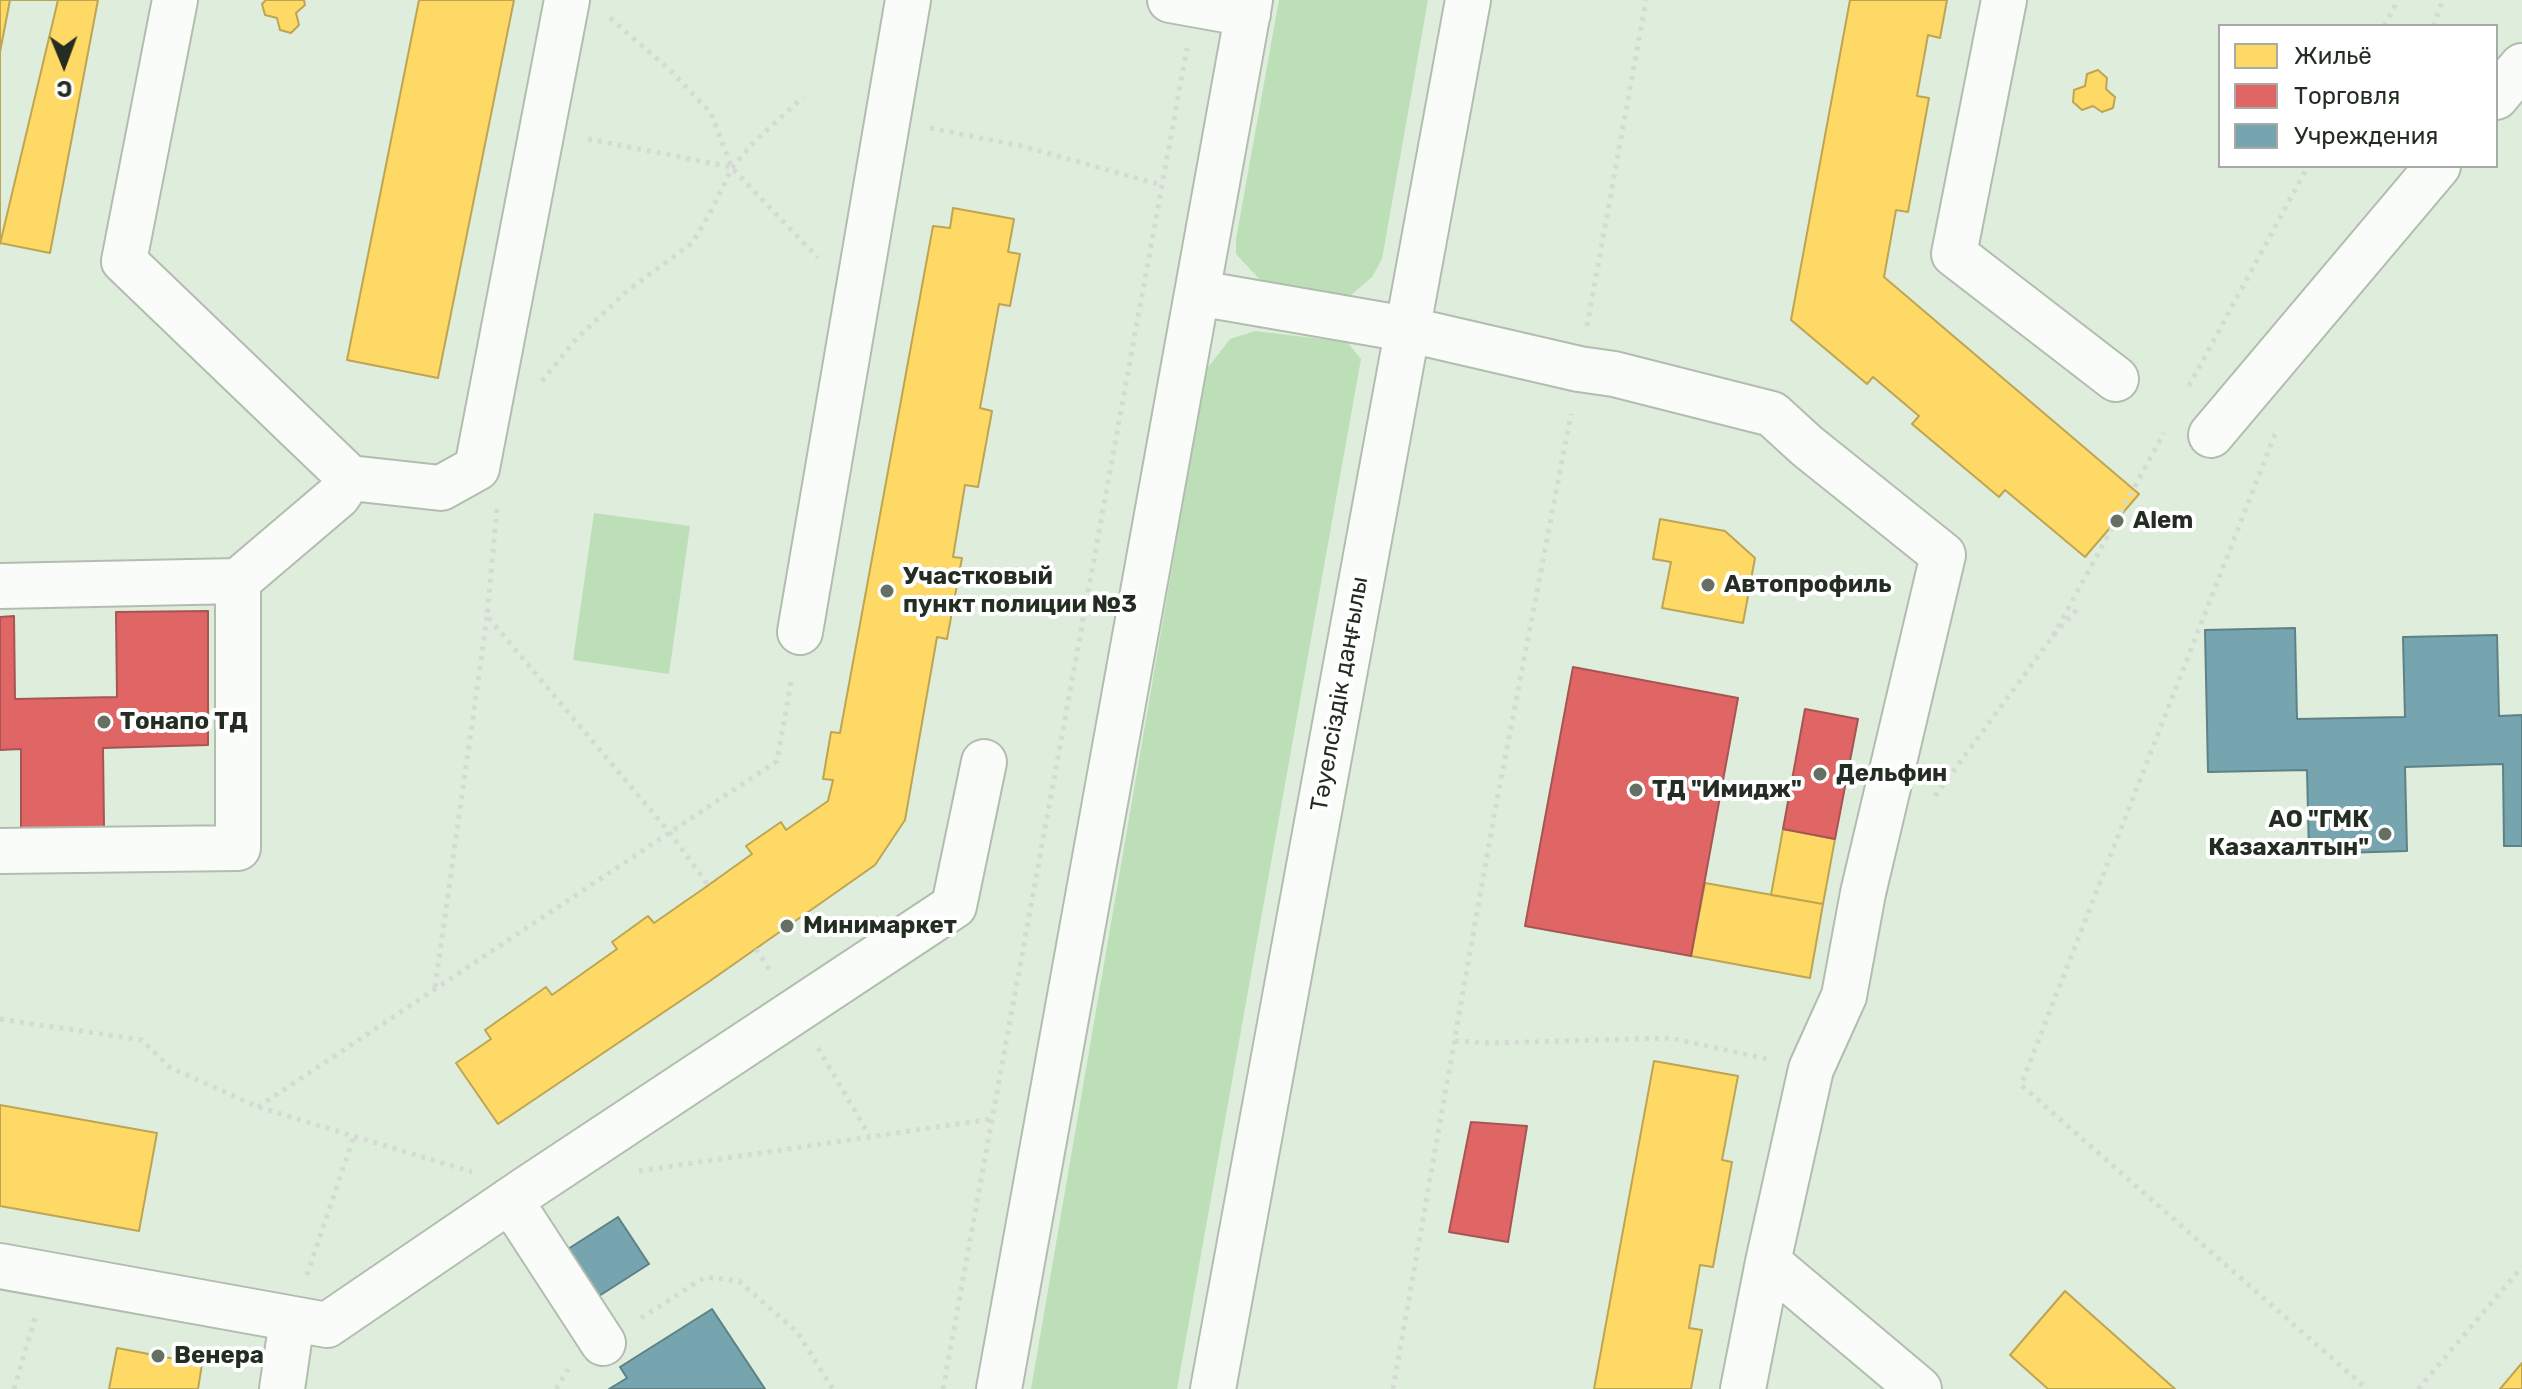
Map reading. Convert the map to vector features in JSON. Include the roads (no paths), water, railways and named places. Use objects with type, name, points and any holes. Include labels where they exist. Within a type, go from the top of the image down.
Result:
[{"type":"street","points":[[175,0],[124,261],[350,478],[441,488],[477,468],[542,130],[583,6]]},
{"type":"street","points":[[800,632],[908,0]]},
{"type":"street","name":"Тәуелсіздік даңғылы","points":[[1213,1389],[1468,0]]},
{"type":"street","points":[[2004,0],[1954,254],[2116,379]]},
{"type":"street","points":[[999,1389],[1249,7],[1183,2]]},
{"type":"street","points":[[2498,95],[2522,66]]},
{"type":"street","points":[[2211,435],[2436,168]]},
{"type":"street","points":[[1198,293],[1406,329],[1579,369],[1614,374],[1772,414],[1807,446],[1943,555],[1863,893],[1844,996],[1811,1069],[1743,1389]]},
{"type":"street","points":[[0,586],[238,581],[338,496],[350,478]]},
{"type":"street","points":[[0,851],[238,848],[238,581]]},
{"type":"street","points":[[0,1266],[327,1325],[954,906],[984,762]]},
{"type":"street","points":[[519,1194],[559,1271],[603,1343]]},
{"type":"street","points":[[1768,1262],[1919,1389]]},
{"type":"street","points":[[282,1389],[292,1320]]},
{"type":"place","name":"Alem","points":[[2117,521]]},
{"type":"place","name":"Автопрофиль","points":[[1708,585]]},
{"type":"place","name":"Участковый пункт полиции №3","points":[[887,591]]},
{"type":"place","name":"Тонапо ТД","points":[[104,722]]},
{"type":"place","name":"Дельфин","points":[[1820,774]]},
{"type":"place","name":"ТД \"Имидж\"","points":[[1636,790]]},
{"type":"place","name":"АО \"ГМК Казахалтын\"","points":[[2385,834]]},
{"type":"place","name":"Минимаркет","points":[[787,926]]},
{"type":"place","name":"Венера","points":[[158,1356]]}]
